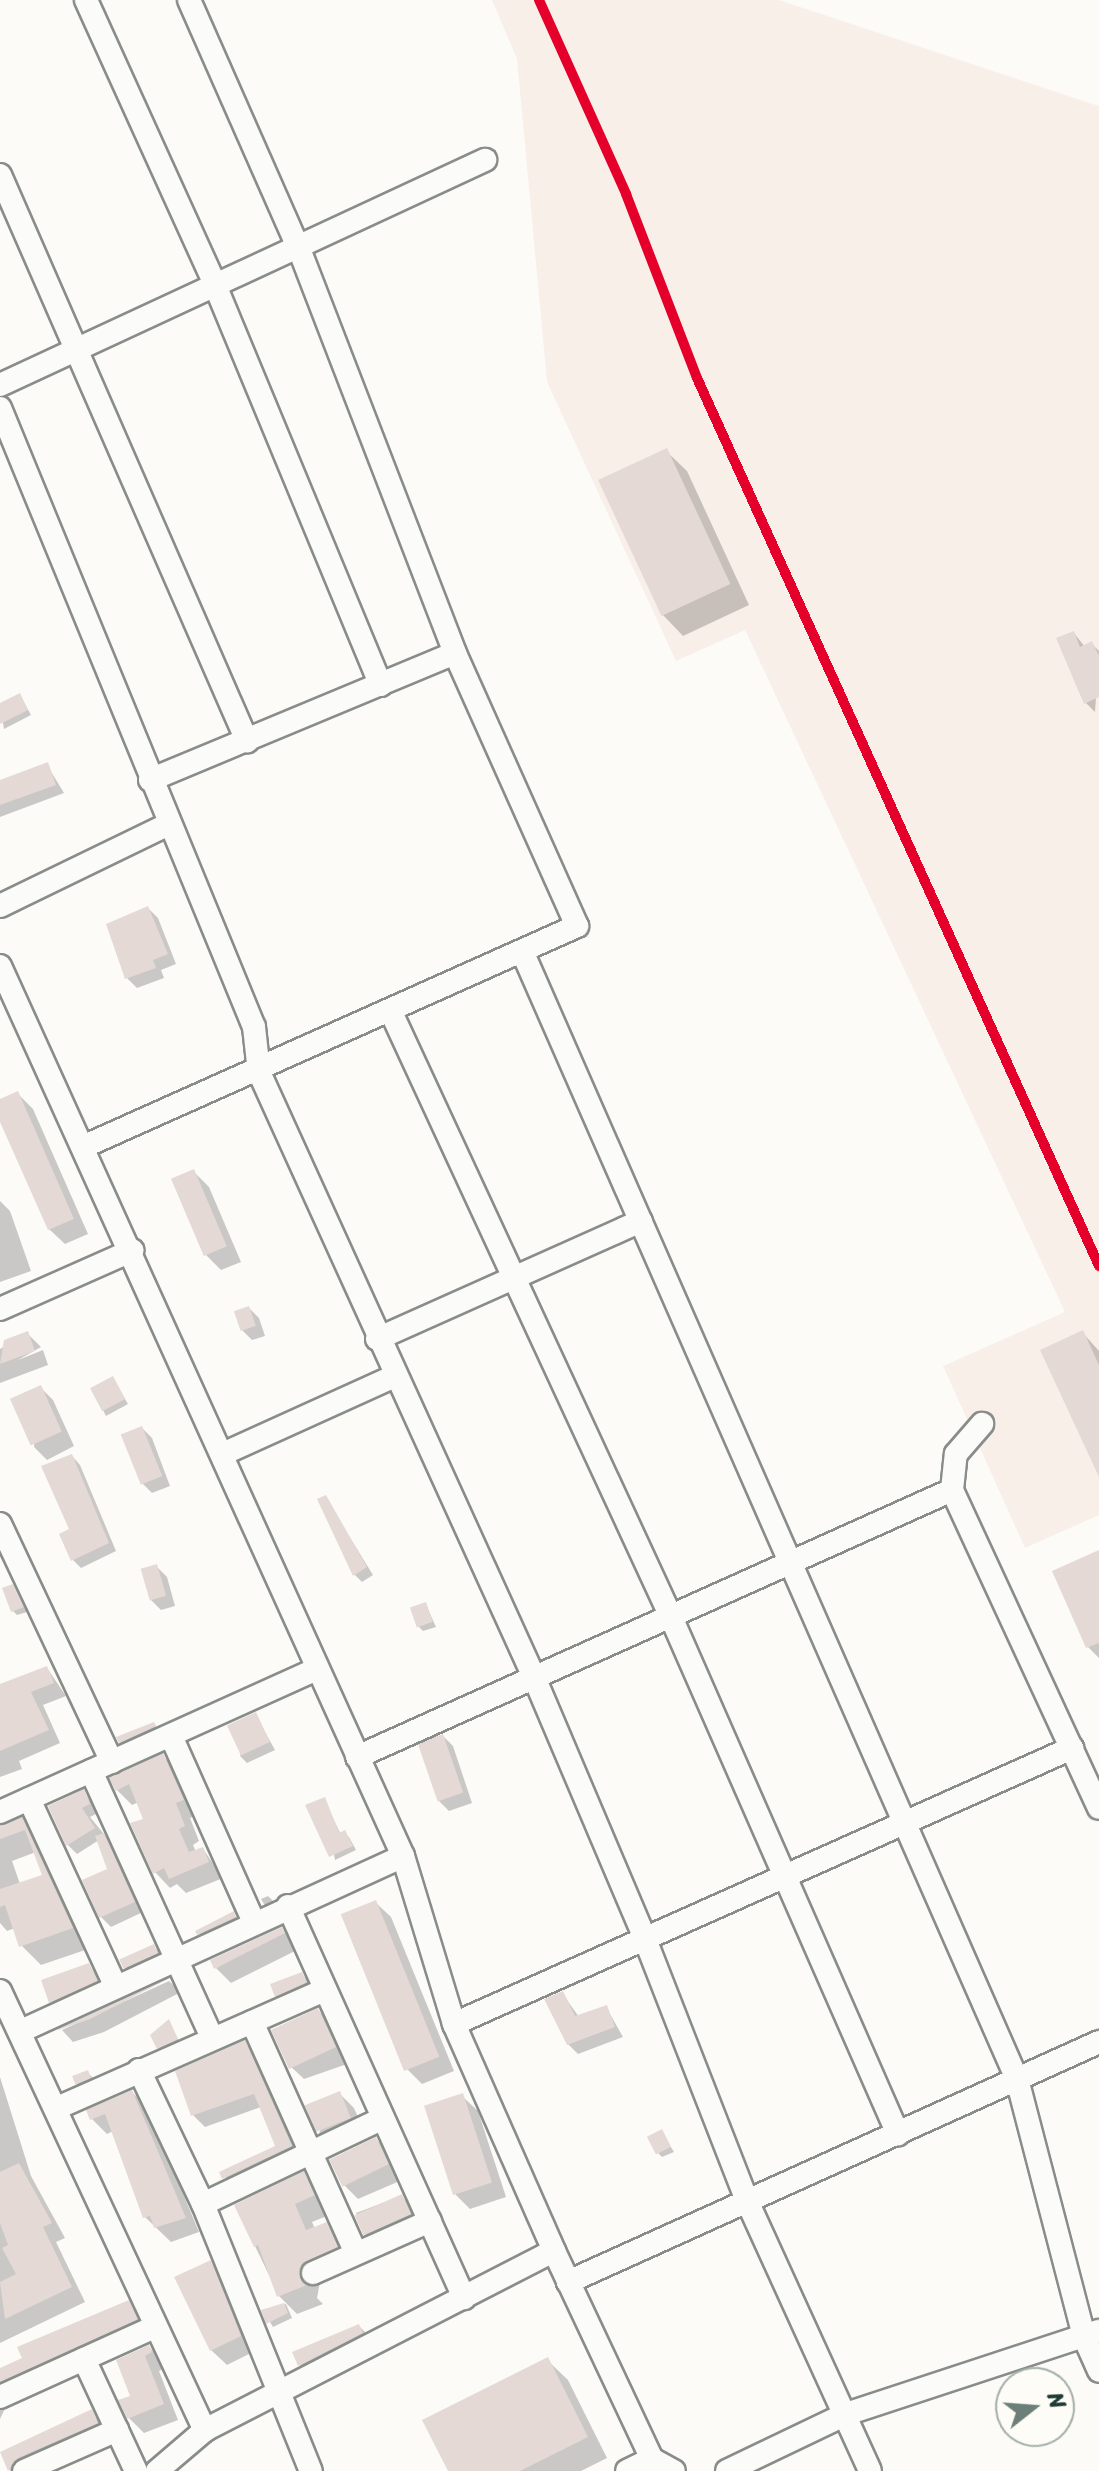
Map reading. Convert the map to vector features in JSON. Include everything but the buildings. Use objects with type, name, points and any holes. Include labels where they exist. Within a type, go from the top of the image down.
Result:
[{"type":"street","points":[[86,0],[215,285],[381,685]]},
{"type":"street","points":[[85,1146],[259,1072],[577,926],[455,653],[298,247],[189,0]]},
{"type":"street","points":[[0,385],[485,160]]},
{"type":"street","points":[[0,175],[247,741]]},
{"type":"street","points":[[0,408],[150,780],[254,1027],[259,1072],[377,1339],[534,1677],[645,1939],[748,2203],[870,2471]]},
{"type":"street","points":[[150,780],[455,653]]},
{"type":"street","points":[[0,906],[169,824]]},
{"type":"street","points":[[522,951],[902,1823],[1017,2079],[1092,2334],[1099,2371]]},
{"type":"street","points":[[0,966],[225,1453],[316,1669],[403,1856],[454,2024],[554,2251],[652,2459],[674,2471]]},
{"type":"street","points":[[391,1012],[671,1617],[898,2134]]},
{"type":"street","points":[[377,1339],[641,1221]]},
{"type":"street","points":[[0,1309],[133,1250]]},
{"type":"street","points":[[225,1453],[395,1376]]},
{"type":"street","points":[[982,1424],[956,1454],[952,1490],[1099,1808]]},
{"type":"street","points":[[357,1757],[952,1490]]},
{"type":"street","points":[[0,1524],[212,2038]]},
{"type":"street","points":[[0,1812],[316,1669]]},
{"type":"street","points":[[171,1736],[254,1922]]},
{"type":"street","points":[[454,2024],[1072,1748]]},
{"type":"street","points":[[29,1799],[116,1987]]},
{"type":"street","points":[[21,2031],[288,1906],[403,1856]]},
{"type":"street","points":[[288,1906],[464,2298]]},
{"type":"street","points":[[57,2108],[324,1990]]},
{"type":"street","points":[[0,1991],[57,2108],[154,2327],[205,2430]]},
{"type":"street","points":[[252,2022],[356,2253]]},
{"type":"street","points":[[568,2282],[1099,2042]]},
{"type":"street","points":[[139,2070],[203,2204],[276,2395],[311,2471]]},
{"type":"street","points":[[203,2204],[383,2118]]},
{"type":"street","points":[[313,2273],[430,2221]]},
{"type":"street","points":[[157,2471],[205,2430],[554,2251]]},
{"type":"street","points":[[0,2397],[154,2327]]},
{"type":"street","points":[[727,2471],[846,2414],[1092,2334]]},
{"type":"street","points":[[84,2359],[136,2471]]},
{"type":"street","points":[[24,2471],[117,2430]]},
{"type":"street","points":[[627,2471],[652,2459]]},
{"type":"shaded area","points":[[492,0],[779,0],[1099,106],[1099,1515],[1025,1548],[943,1366],[1065,1312],[745,630],[676,661],[547,382],[517,59]]},
{"type":"transit line","points":[[539,0],[626,194],[697,378],[1099,1266]]}]
